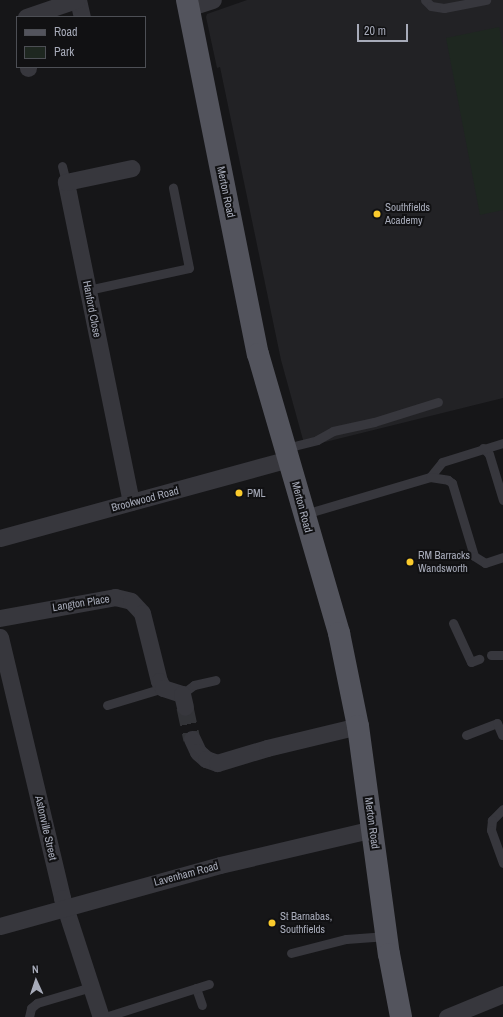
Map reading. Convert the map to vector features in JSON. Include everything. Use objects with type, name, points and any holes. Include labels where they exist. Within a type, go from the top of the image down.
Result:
[{"type":"main road","name":"Merton Road","points":[[188,4],[258,354],[339,633],[358,726],[373,829],[386,936],[401,1017]]},
{"type":"street","points":[[29,16],[77,0],[82,16]]},
{"type":"street","points":[[188,4],[213,0]]},
{"type":"street","name":"Hanford Close","points":[[131,502],[64,174],[132,168]]},
{"type":"street","name":"Brookwood Road","points":[[0,538],[131,502],[288,454]]},
{"type":"street","name":"Langton Place","points":[[0,618],[115,597],[131,601],[142,613],[159,681],[163,688]]},
{"type":"street","name":"Astonville Street","points":[[0,637],[65,908],[101,1017]]},
{"type":"street","points":[[163,688],[183,701]]},
{"type":"street","points":[[192,739],[198,752],[206,759],[218,763],[267,748],[358,726]]},
{"type":"street","name":"Lavenham Road","points":[[0,926],[220,865],[373,829]]},
{"type":"street","points":[[447,1017],[472,1013],[503,994]]},
{"type":"lane","points":[[426,0],[432,6],[444,8],[486,0]]},
{"type":"lane","points":[[88,290],[189,268],[173,188]]},
{"type":"lane","points":[[288,454],[333,431],[374,422],[438,402]]},
{"type":"lane","points":[[430,477],[442,462],[482,448],[503,443]]},
{"type":"lane","points":[[482,448],[489,454],[503,500]]},
{"type":"lane","points":[[305,514],[430,477],[448,480],[452,483],[474,556],[485,563],[503,557]]},
{"type":"lane","points":[[452,623],[470,662],[479,659]]},
{"type":"lane","points":[[490,655],[503,655]]},
{"type":"lane","points":[[183,701],[194,685],[215,680]]},
{"type":"lane","points":[[107,705],[163,688]]},
{"type":"lane","points":[[466,735],[497,723],[502,735]]},
{"type":"lane","points":[[503,810],[492,820],[491,830],[503,863]]},
{"type":"lane","points":[[291,953],[346,939],[386,936]]},
{"type":"lane","points":[[105,1017],[209,984]]},
{"type":"lane","points":[[29,1017],[31,1008],[37,1002],[91,986]]},
{"type":"lane","points":[[196,988],[202,1005]]},
{"type":"shaded area","name":"Southfields Academy","points":[[247,0],[503,0],[503,398],[305,447],[281,360],[220,67],[217,68],[206,17],[207,14]]},
{"type":"green space","points":[[499,27],[503,47],[503,210],[480,215],[446,38]]},
{"type":"tunnel","points":[[185,707],[192,739]]},
{"type":"place","name":"Southfields Academy","points":[[377,214]]},
{"type":"place","name":"PML","points":[[239,493]]},
{"type":"place","name":"RM Barracks Wandsworth","points":[[410,562]]},
{"type":"place","name":"St Barnabas, Southfields","points":[[272,923]]}]
